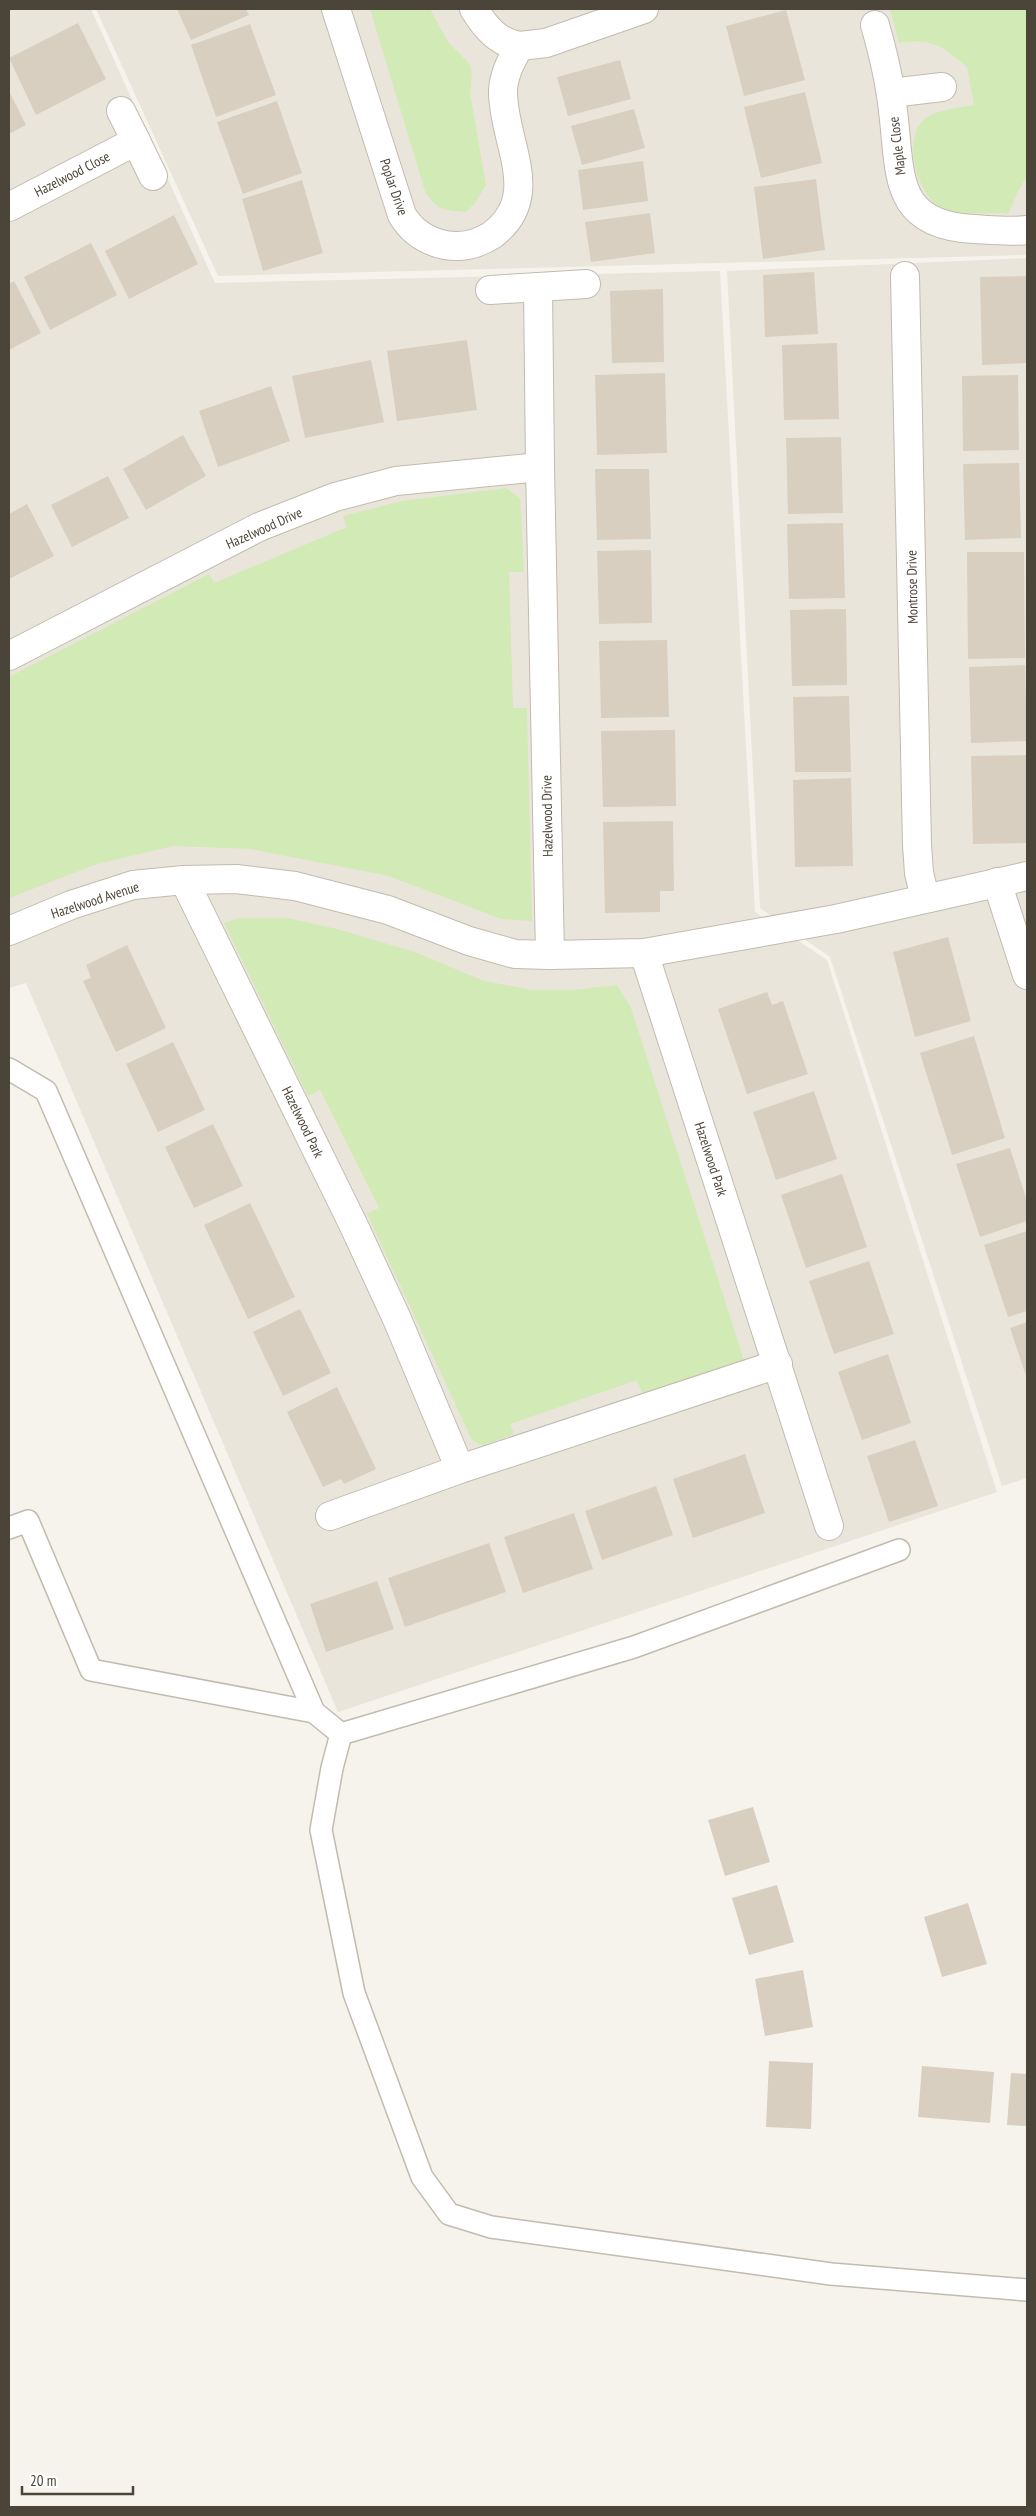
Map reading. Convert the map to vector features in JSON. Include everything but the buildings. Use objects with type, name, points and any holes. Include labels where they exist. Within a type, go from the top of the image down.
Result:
[{"type":"street","name":"Poplar Drive","points":[[336,9],[366,97],[399,208],[406,222],[417,234],[441,244],[466,245],[483,240],[500,228],[516,205],[518,173],[503,93],[509,67],[520,46]]},
{"type":"street","points":[[474,9],[486,26],[498,38],[520,46],[546,43],[644,9]]},
{"type":"street","name":"Maple Close","points":[[875,25],[891,93],[902,184],[907,195],[923,215],[934,222],[957,228],[1027,230]]},
{"type":"street","points":[[891,93],[942,87]]},
{"type":"street","points":[[121,111],[153,176]]},
{"type":"street","name":"Hazelwood Close","points":[[9,207],[136,141]]},
{"type":"street","name":"Montrose Drive","points":[[905,276],[917,845],[919,873],[925,898]]},
{"type":"street","points":[[490,290],[586,284]]},
{"type":"street","name":"Hazelwood Drive","points":[[538,287],[550,955]]},
{"type":"street","name":"Hazelwood Drive","points":[[9,656],[259,527],[335,497],[396,481],[540,467]]},
{"type":"street","points":[[184,880],[236,879],[295,886],[388,910],[470,941],[515,954],[550,955],[644,953],[836,919],[1027,876]]},
{"type":"street","name":"Hazelwood Avenue","points":[[9,931],[71,906],[133,885],[184,880]]},
{"type":"street","name":"Hazelwood Park","points":[[184,880],[357,1232],[397,1319],[460,1468]]},
{"type":"street","points":[[997,882],[1027,975]]},
{"type":"street","name":"Hazelwood Park","points":[[644,953],[829,1526]]},
{"type":"street","points":[[330,1516],[460,1468],[778,1364]]},
{"type":"lane","points":[[9,1069],[46,1091],[314,1712],[341,1734]]},
{"type":"lane","points":[[9,1528],[28,1521],[91,1670],[314,1712]]},
{"type":"lane","points":[[341,1734],[634,1647],[899,1550]]},
{"type":"lane","points":[[341,1734],[332,1768],[321,1830],[354,1993],[422,2177],[450,2214],[491,2227],[831,2274],[1027,2290]]},
{"type":"shaded area","points":[[9,9],[91,9],[215,283],[720,271],[755,912],[827,960],[997,1492],[338,1712],[26,983],[9,988]]},
{"type":"shaded area","points":[[96,9],[1027,9],[1027,255],[218,276]]},
{"type":"shaded area","points":[[1027,258],[1027,1478],[1002,1486],[830,957],[760,908],[727,271]]},
{"type":"green space","points":[[370,9],[430,9],[448,42],[469,63],[472,73],[470,93],[486,185],[476,202],[466,212],[452,211],[437,206],[425,191]]},
{"type":"green space","points":[[890,9],[1027,9],[1027,177],[1019,189],[1008,214],[946,211],[936,205],[927,194],[915,167],[914,139],[918,127],[931,115],[949,109],[974,105],[967,67],[943,48],[936,45],[920,42],[899,43]]},
{"type":"green space","points":[[506,488],[520,498],[524,572],[509,572],[513,708],[527,708],[532,921],[501,919],[389,876],[250,849],[174,846],[97,864],[9,898],[9,677],[209,574],[214,583],[347,527],[343,516],[402,501]]},
{"type":"green space","points":[[240,918],[288,918],[337,929],[415,952],[484,981],[533,990],[573,990],[617,985],[631,1008],[744,1360],[642,1393],[637,1380],[510,1424],[514,1434],[483,1446],[472,1440],[367,1214],[379,1208],[320,1090],[308,1096],[224,923]]}]
